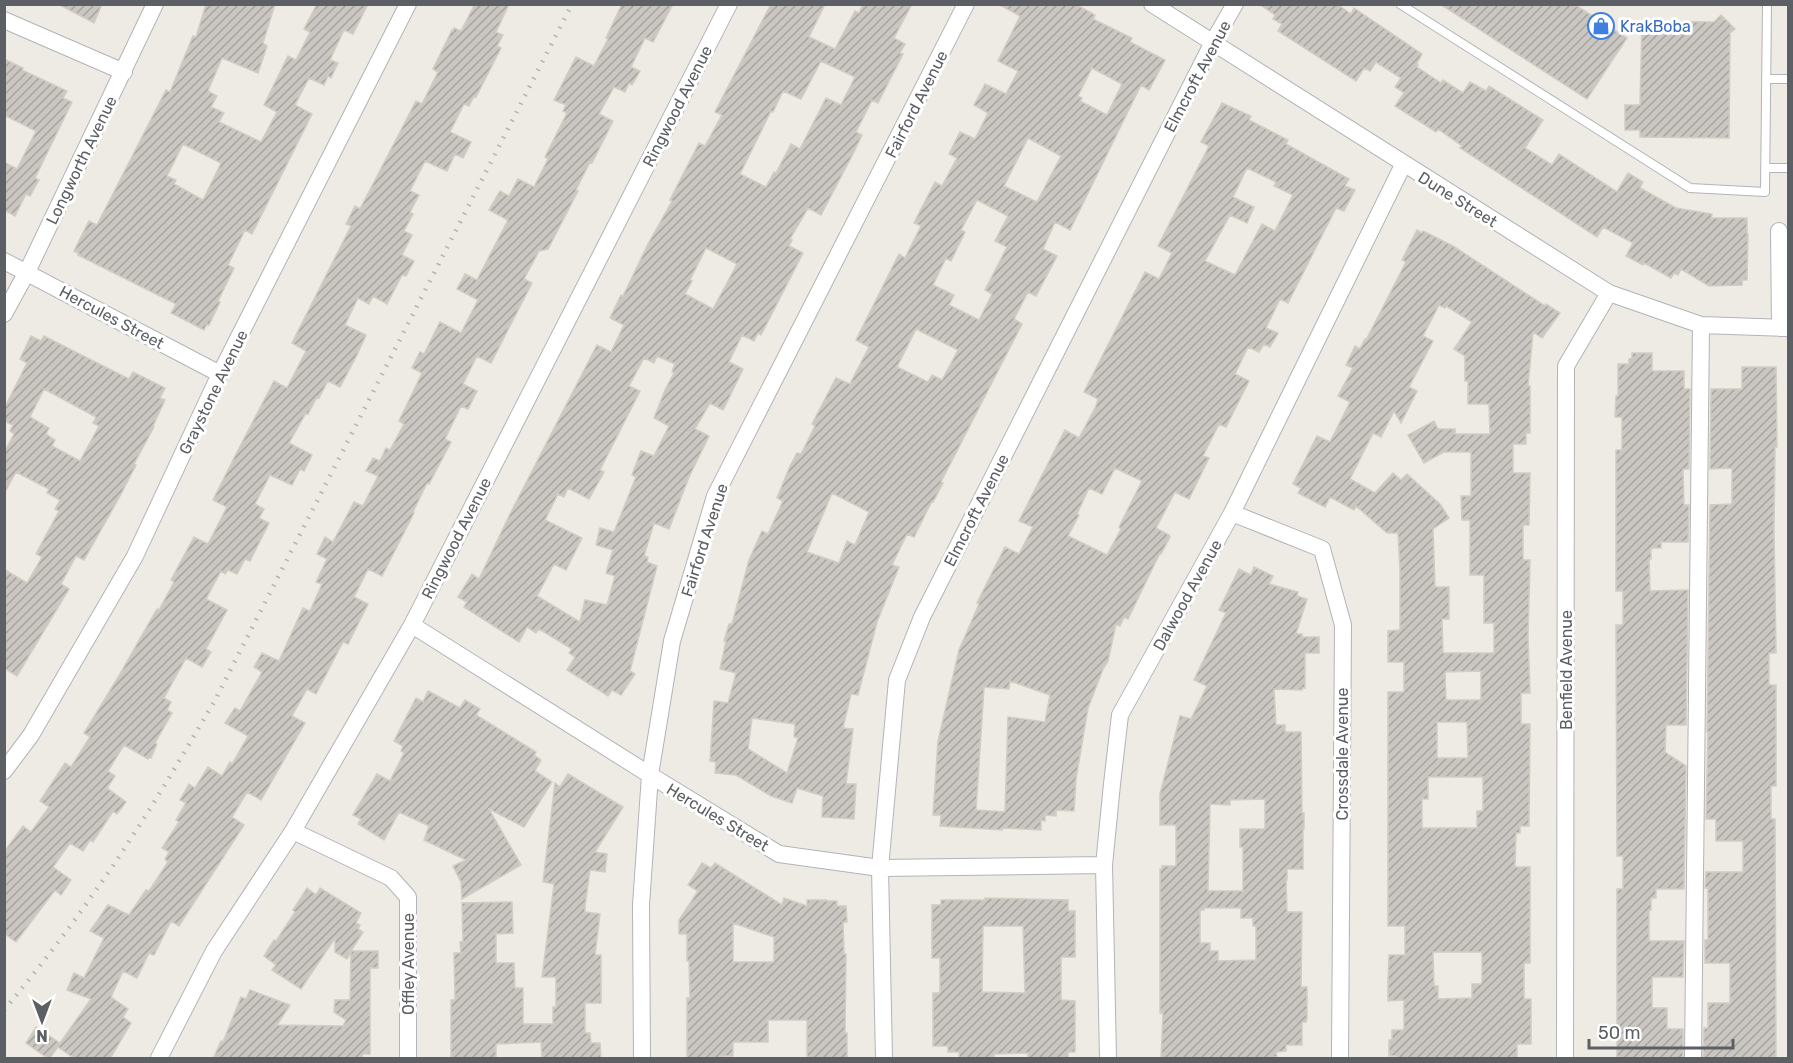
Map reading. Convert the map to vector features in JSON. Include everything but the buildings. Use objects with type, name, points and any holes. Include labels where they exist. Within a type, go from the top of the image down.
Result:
[{"type":"street","name":"Longworth Avenue","points":[[4,314],[27,272],[155,4]]},
{"type":"street","name":"Graystone Avenue","points":[[4,771],[31,735],[135,556],[220,374],[408,4]]},
{"type":"street","name":"Ringwood Avenue","points":[[159,1059],[214,951],[292,831],[412,625],[729,4]]},
{"type":"street","name":"Fairford Avenue","points":[[642,1059],[641,905],[650,775],[672,640],[715,496],[966,4]]},
{"type":"street","name":"Dune Street","points":[[1152,4],[1403,165],[1609,293],[1701,325],[1784,328]]},
{"type":"street","name":"Elmcroft Avenue","points":[[884,1059],[880,868],[897,680],[922,617],[1212,42],[1235,4]]},
{"type":"street","points":[[4,20],[124,72]]},
{"type":"street","name":"Dalwood Avenue","points":[[1108,1059],[1104,865],[1120,715],[1232,513],[1403,165]]},
{"type":"street","points":[[1779,231],[1784,328]]},
{"type":"street","name":"Hercules Street","points":[[4,261],[220,374]]},
{"type":"street","name":"Benfield Avenue","points":[[1565,1059],[1566,366],[1609,293]]},
{"type":"street","points":[[1693,1059],[1701,325]]},
{"type":"street","name":"Crossdale Avenue","points":[[1232,513],[1322,549],[1343,625],[1340,1059]]},
{"type":"street","name":"Hercules Street","points":[[412,625],[779,854],[880,868],[1104,865]]},
{"type":"street","name":"Offley Avenue","points":[[292,831],[391,878],[408,897],[408,1059]]},
{"type":"lane","points":[[1400,4],[1690,188],[1765,192],[1767,4]]},
{"type":"lane","points":[[1766,79],[1788,79]]},
{"type":"lane","points":[[1765,168],[1788,168]]},
{"type":"railway","points":[[4,1010],[38,969],[108,874],[214,702],[572,4]]},
{"type":"place","name":"KrakBoba","points":[[1601,26]]}]
